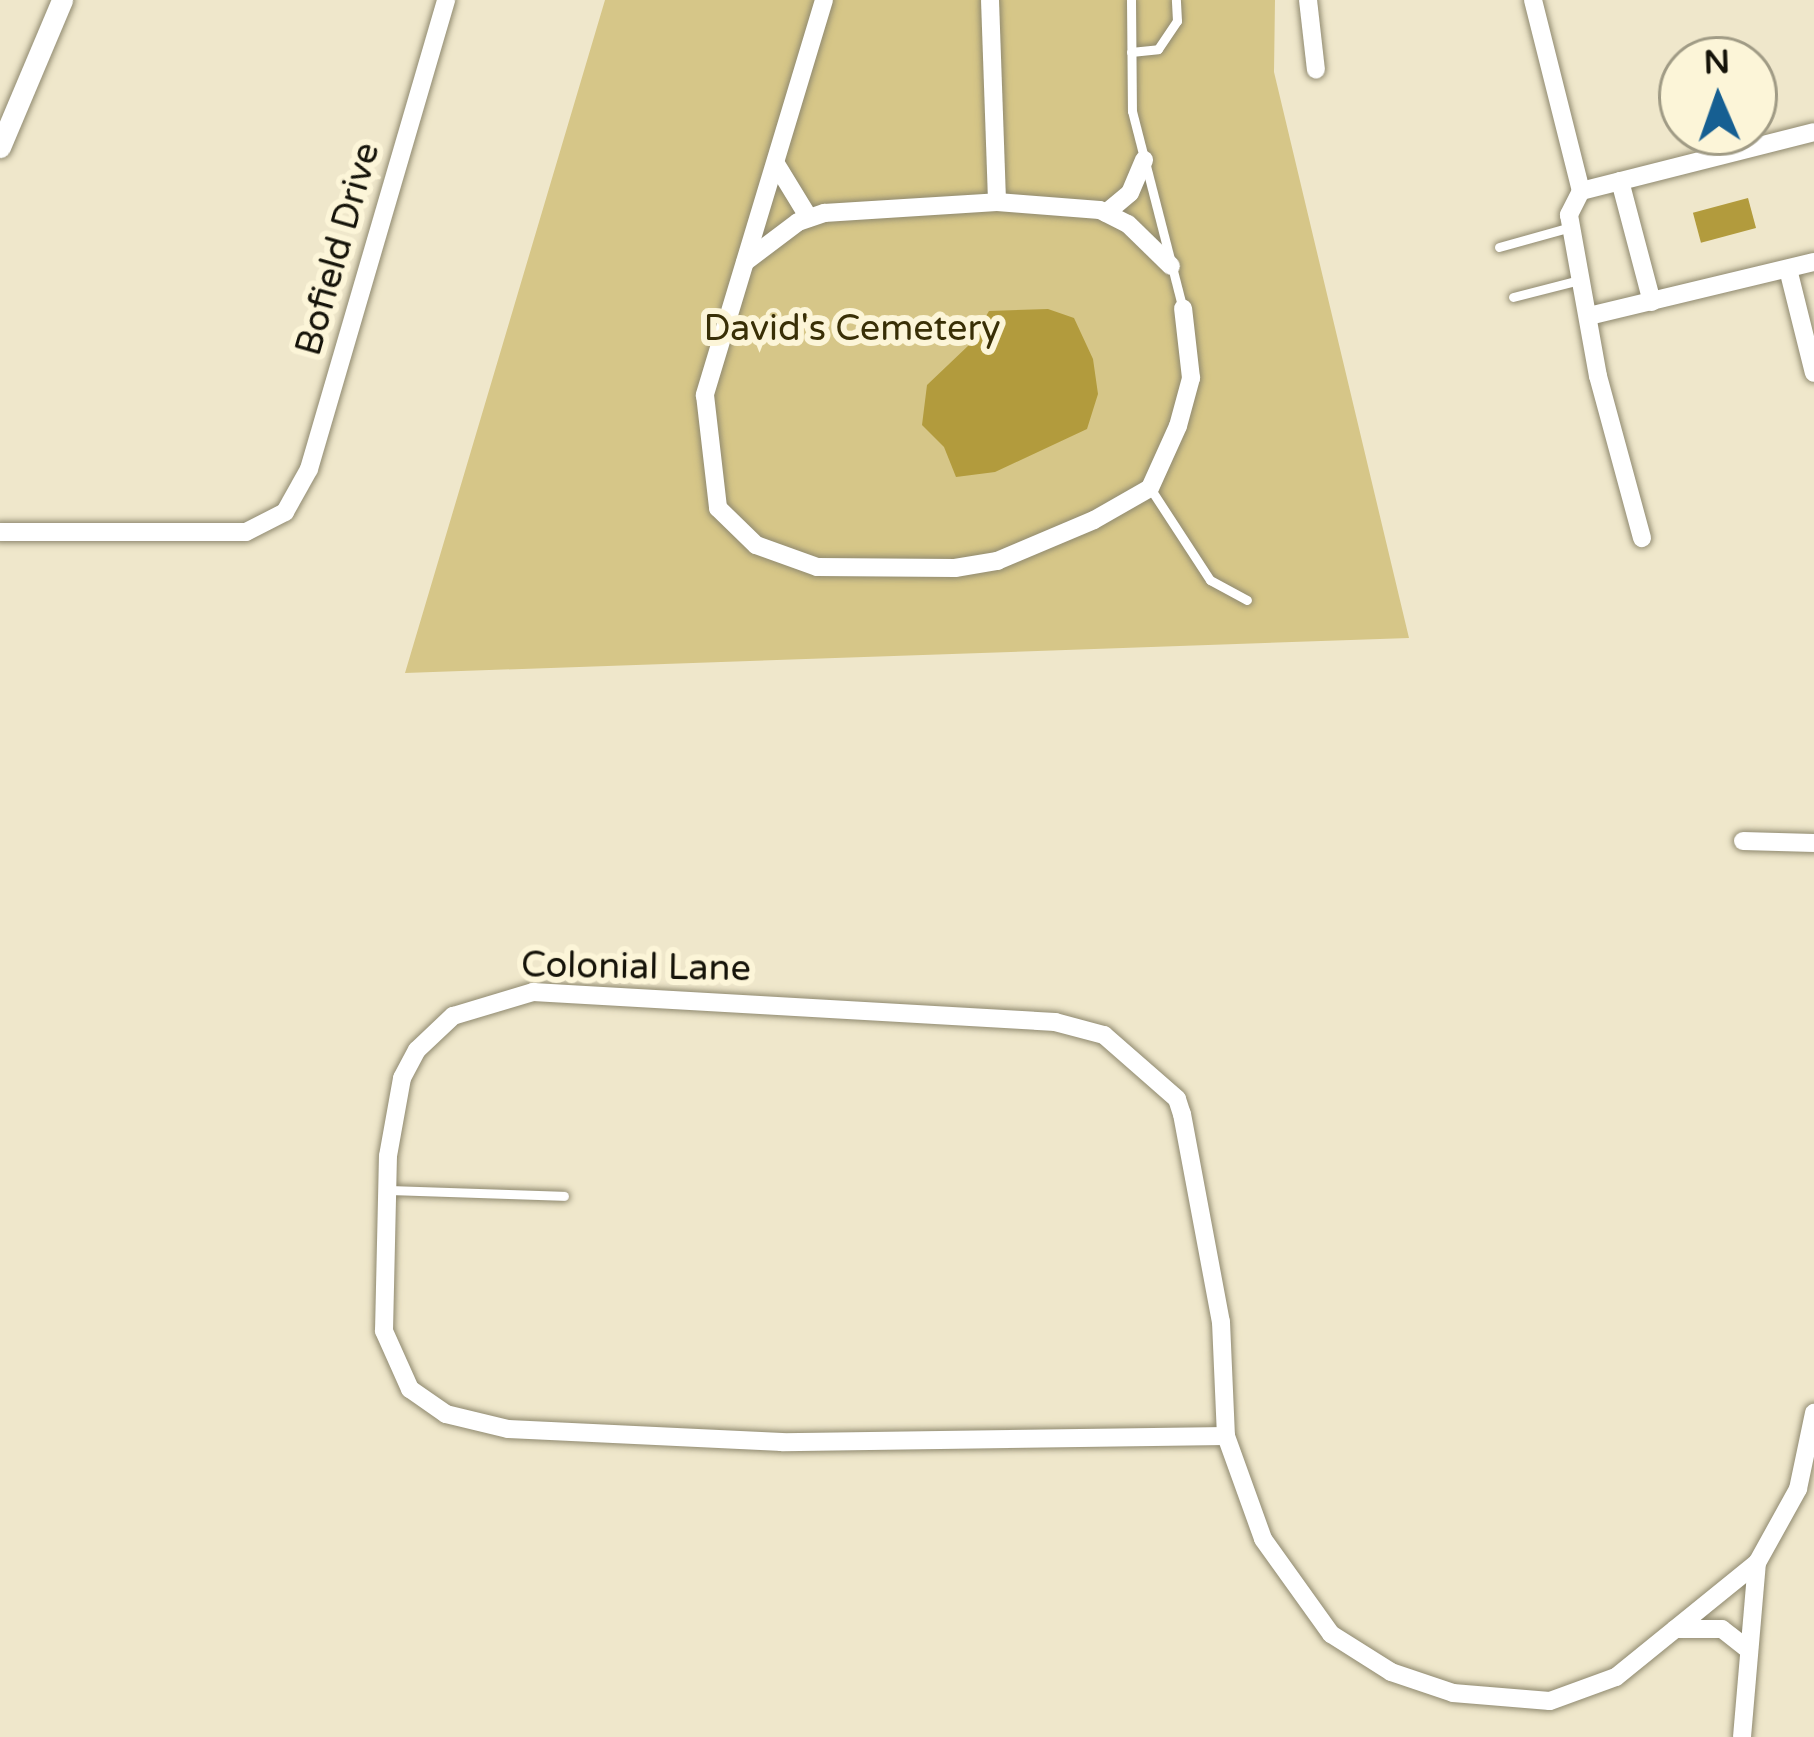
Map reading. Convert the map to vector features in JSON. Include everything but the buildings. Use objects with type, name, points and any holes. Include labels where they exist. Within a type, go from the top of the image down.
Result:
[{"type":"street","points":[[0,147],[62,0]]},
{"type":"street","name":"Bofield Drive","points":[[0,532],[246,532],[285,512],[309,469],[446,0]]},
{"type":"street","points":[[824,0],[705,395],[703,429],[718,508],[782,561],[955,568],[997,561],[1150,488],[1191,378],[1183,308]]},
{"type":"street","points":[[990,0],[998,202]]},
{"type":"street","points":[[1308,0],[1316,70]]},
{"type":"street","points":[[1533,0],[1581,191]]},
{"type":"street","points":[[1642,538],[1593,353],[1592,315],[1569,205],[1581,191],[1814,132]]},
{"type":"street","points":[[1106,213],[1130,193],[1144,160]]},
{"type":"street","points":[[776,164],[808,218]]},
{"type":"street","points":[[1620,182],[1652,302]]},
{"type":"street","points":[[745,262],[808,218],[998,202],[1106,213],[1171,266]]},
{"type":"street","points":[[1592,315],[1814,262]]},
{"type":"street","points":[[1788,269],[1814,373]]},
{"type":"street","points":[[1744,841],[1814,843]]},
{"type":"street","name":"Colonial Lane","points":[[1226,1436],[782,1442],[477,1424],[428,1405],[388,1349],[386,1190],[394,1101],[417,1050],[453,1016],[506,996],[719,999],[1091,1030],[1140,1063],[1182,1114],[1221,1322],[1226,1436],[1263,1539],[1295,1592],[1331,1634],[1391,1672],[1486,1700],[1550,1701],[1616,1677],[1757,1563],[1798,1489],[1814,1413]]},
{"type":"street","points":[[1742,1737],[1746,1648],[1757,1563]]},
{"type":"street","points":[[1676,1629],[1722,1629],[1746,1648]]},
{"type":"lane","points":[[1131,0],[1132,111],[1183,308]]},
{"type":"lane","points":[[1131,52],[1158,50],[1177,21],[1176,0]]},
{"type":"lane","points":[[1499,247],[1571,226]]},
{"type":"lane","points":[[1513,297],[1584,279]]},
{"type":"lane","points":[[1150,488],[1210,580],[1246,599]]},
{"type":"lane","points":[[386,1190],[564,1196]]},
{"type":"green space","name":"David's Cemetery","points":[[605,0],[1275,0],[1274,72],[1409,638],[405,673]]},
{"type":"shaded area","points":[[1748,198],[1756,228],[1701,243],[1693,213]]},
{"type":"shaded area","points":[[1048,309],[1074,318],[1093,359],[1098,394],[1087,429],[995,472],[956,477],[944,447],[922,425],[927,385],[969,345],[989,311]]}]
